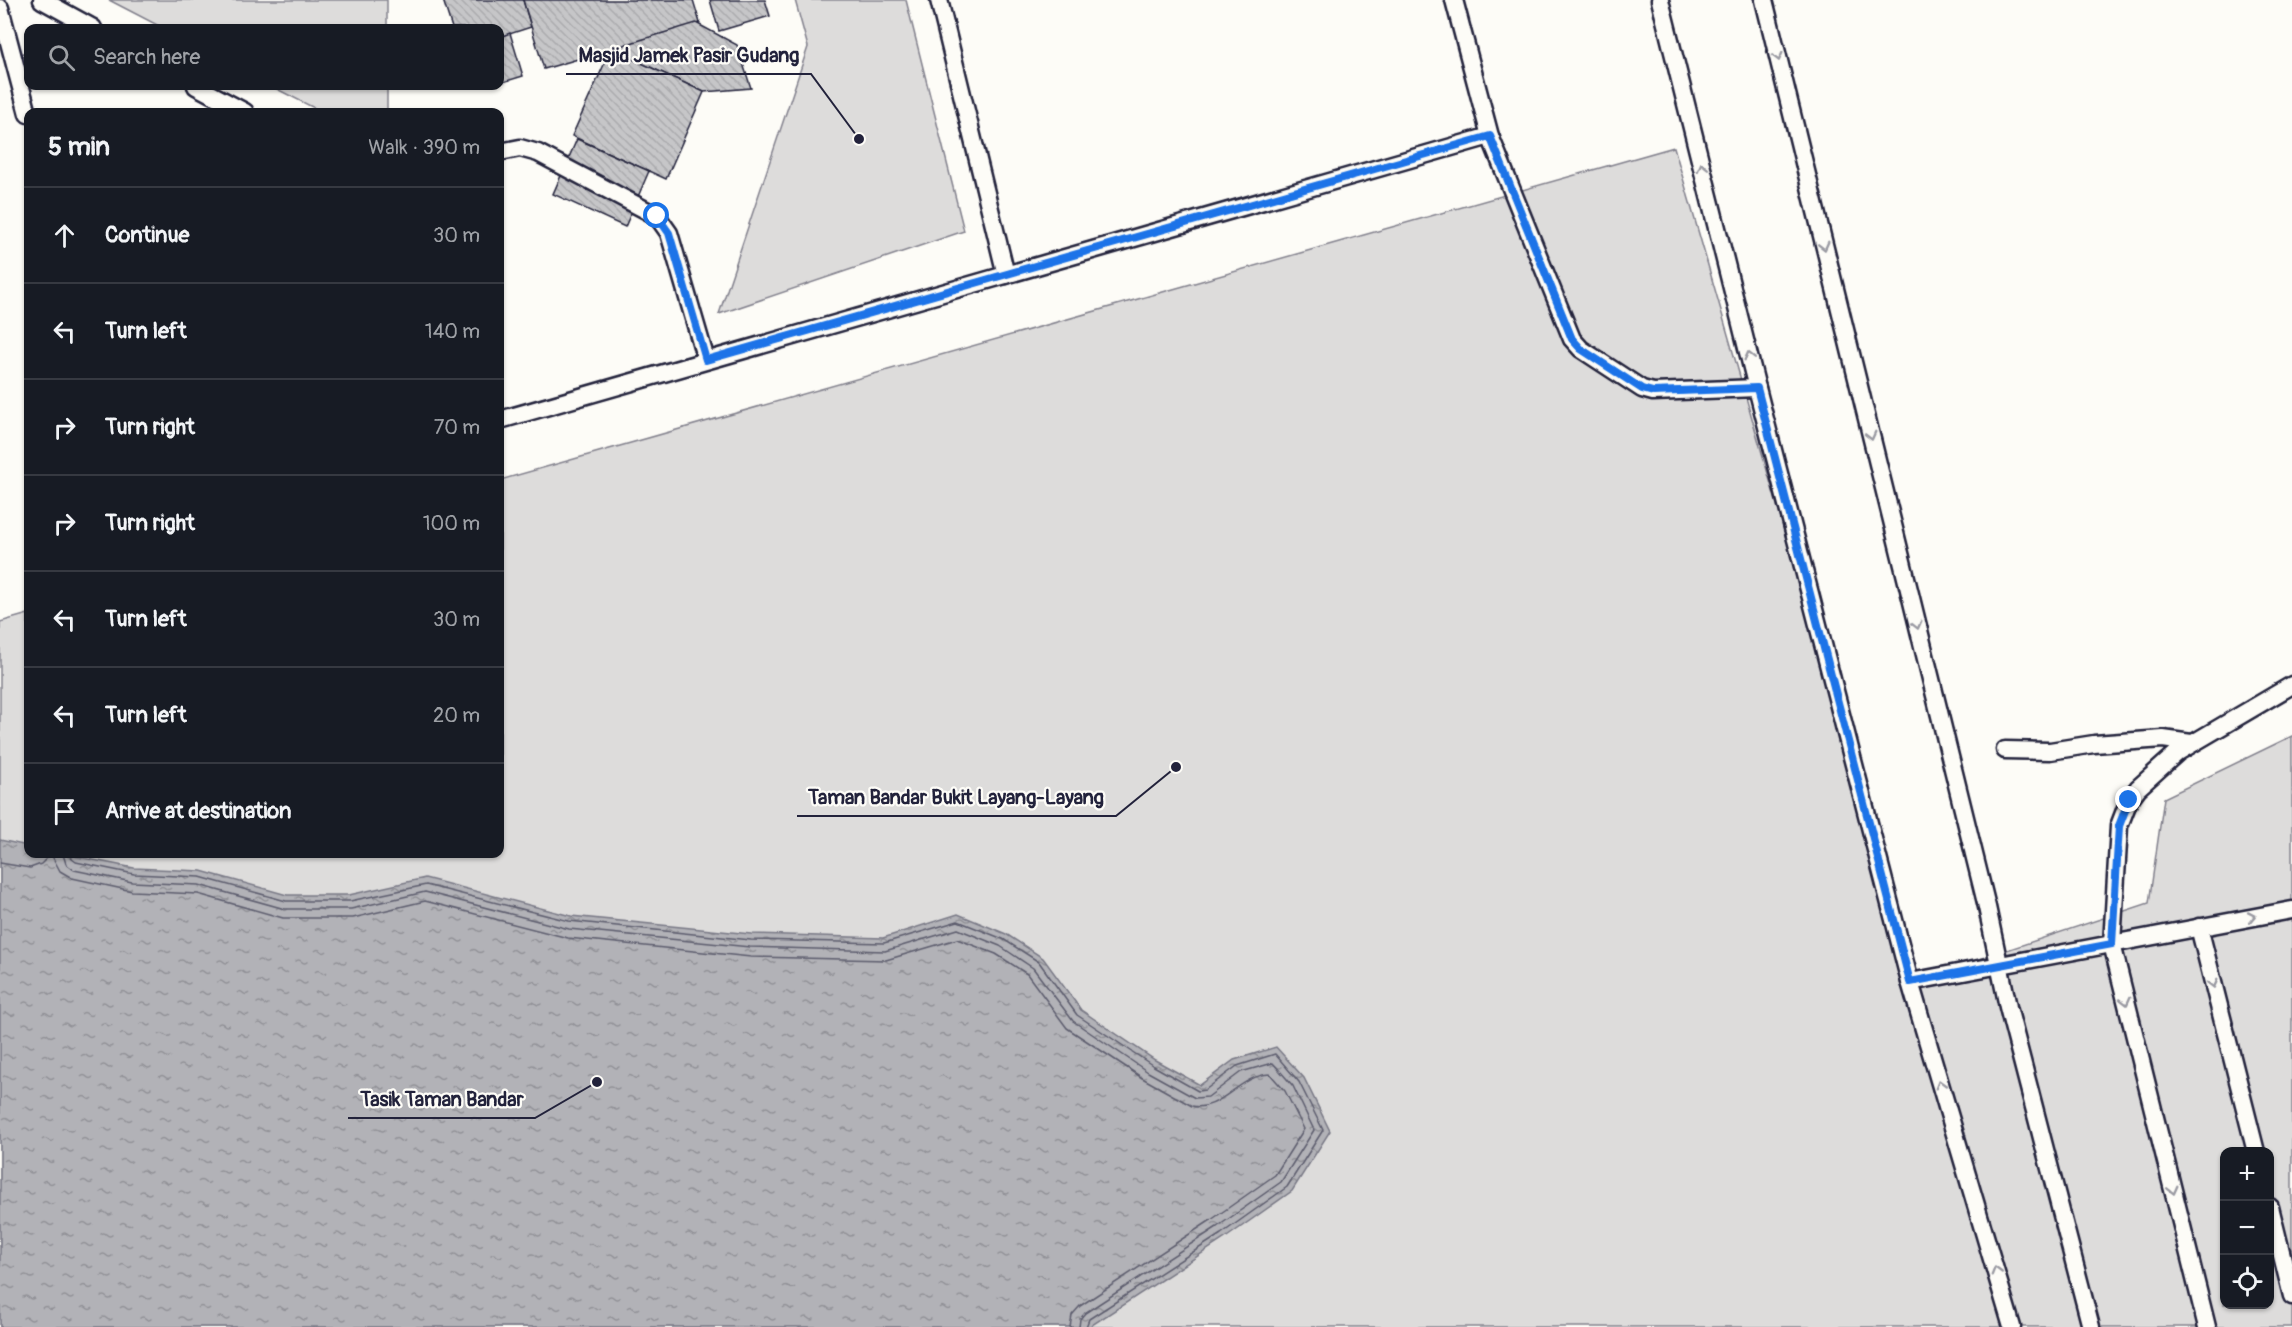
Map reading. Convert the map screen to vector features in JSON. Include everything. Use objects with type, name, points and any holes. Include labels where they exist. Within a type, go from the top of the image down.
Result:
[{"type":"lane","points":[[42,0],[86,24]]},
{"type":"lane","points":[[939,0],[1006,275]]},
{"type":"lane","points":[[1454,0],[1490,136],[1576,345],[1642,389],[1653,392],[1757,388]]},
{"type":"lane","points":[[1660,0],[1910,982],[2012,1327]]},
{"type":"lane","points":[[1764,0],[1987,908],[1999,965],[2091,1327]]},
{"type":"lane","points":[[0,8],[26,108]]},
{"type":"lane","points":[[204,90],[237,108]]},
{"type":"lane","points":[[504,419],[1490,136]]},
{"type":"lane","points":[[504,151],[520,148],[538,153],[657,216],[669,233],[706,360]]},
{"type":"lane","points":[[2207,1327],[2112,944],[2117,840],[2123,813],[2138,788],[2191,743],[2292,685]]},
{"type":"lane","points":[[2006,750],[2050,752],[2094,744],[2163,739],[2191,743]]},
{"type":"lane","points":[[1910,982],[2292,910]]},
{"type":"lane","points":[[2199,927],[2255,1147]]},
{"type":"lane","points":[[2274,1223],[2292,1296]]},
{"type":"shaded area","points":[[109,0],[387,0],[387,24],[155,24]]},
{"type":"shaded area","points":[[795,0],[906,0],[964,231],[719,314],[808,47]]},
{"type":"shaded area","points":[[279,90],[387,90],[387,108],[314,108]]},
{"type":"shaded area","points":[[1674,147],[1881,867],[1910,982],[2149,903],[2164,798],[2292,736],[2292,1327],[0,1327],[0,622],[24,615],[24,858],[504,858],[504,479]]},
{"type":"water","points":[[0,840],[24,845],[24,858],[83,858],[134,868],[201,871],[287,895],[349,895],[425,878],[571,916],[751,934],[883,938],[958,914],[1006,934],[1043,958],[1081,1010],[1155,1060],[1200,1085],[1234,1060],[1276,1047],[1304,1078],[1330,1131],[1292,1191],[1224,1239],[1089,1327],[0,1327]]},
{"type":"building","points":[[443,0],[523,0],[531,27],[504,36],[504,24],[451,24]]},
{"type":"building","points":[[523,0],[693,0],[700,23],[544,69]]},
{"type":"building","points":[[710,0],[765,0],[770,16],[719,31]]},
{"type":"building","points":[[696,23],[737,45],[751,88],[704,92],[611,49]]},
{"type":"building","points":[[510,33],[523,76],[504,82],[504,35]]},
{"type":"building","points":[[611,49],[704,92],[666,179],[572,136]]},
{"type":"building","points":[[577,139],[649,171],[625,227],[553,194]]},
{"type":"place","name":"Masjid Jamek Pasir Gudang","points":[[859,139]]},
{"type":"place","name":"Taman Bandar Bukit Layang-Layang","points":[[1176,767]]},
{"type":"place","name":"Tasik Taman Bandar","points":[[597,1082]]},
{"type":"route","points":[[657,216],[669,233],[706,360],[1490,136],[1576,345],[1642,389],[1653,392],[1757,388],[1910,982],[2112,944],[2117,840],[2119,826],[2129,800]]}]
